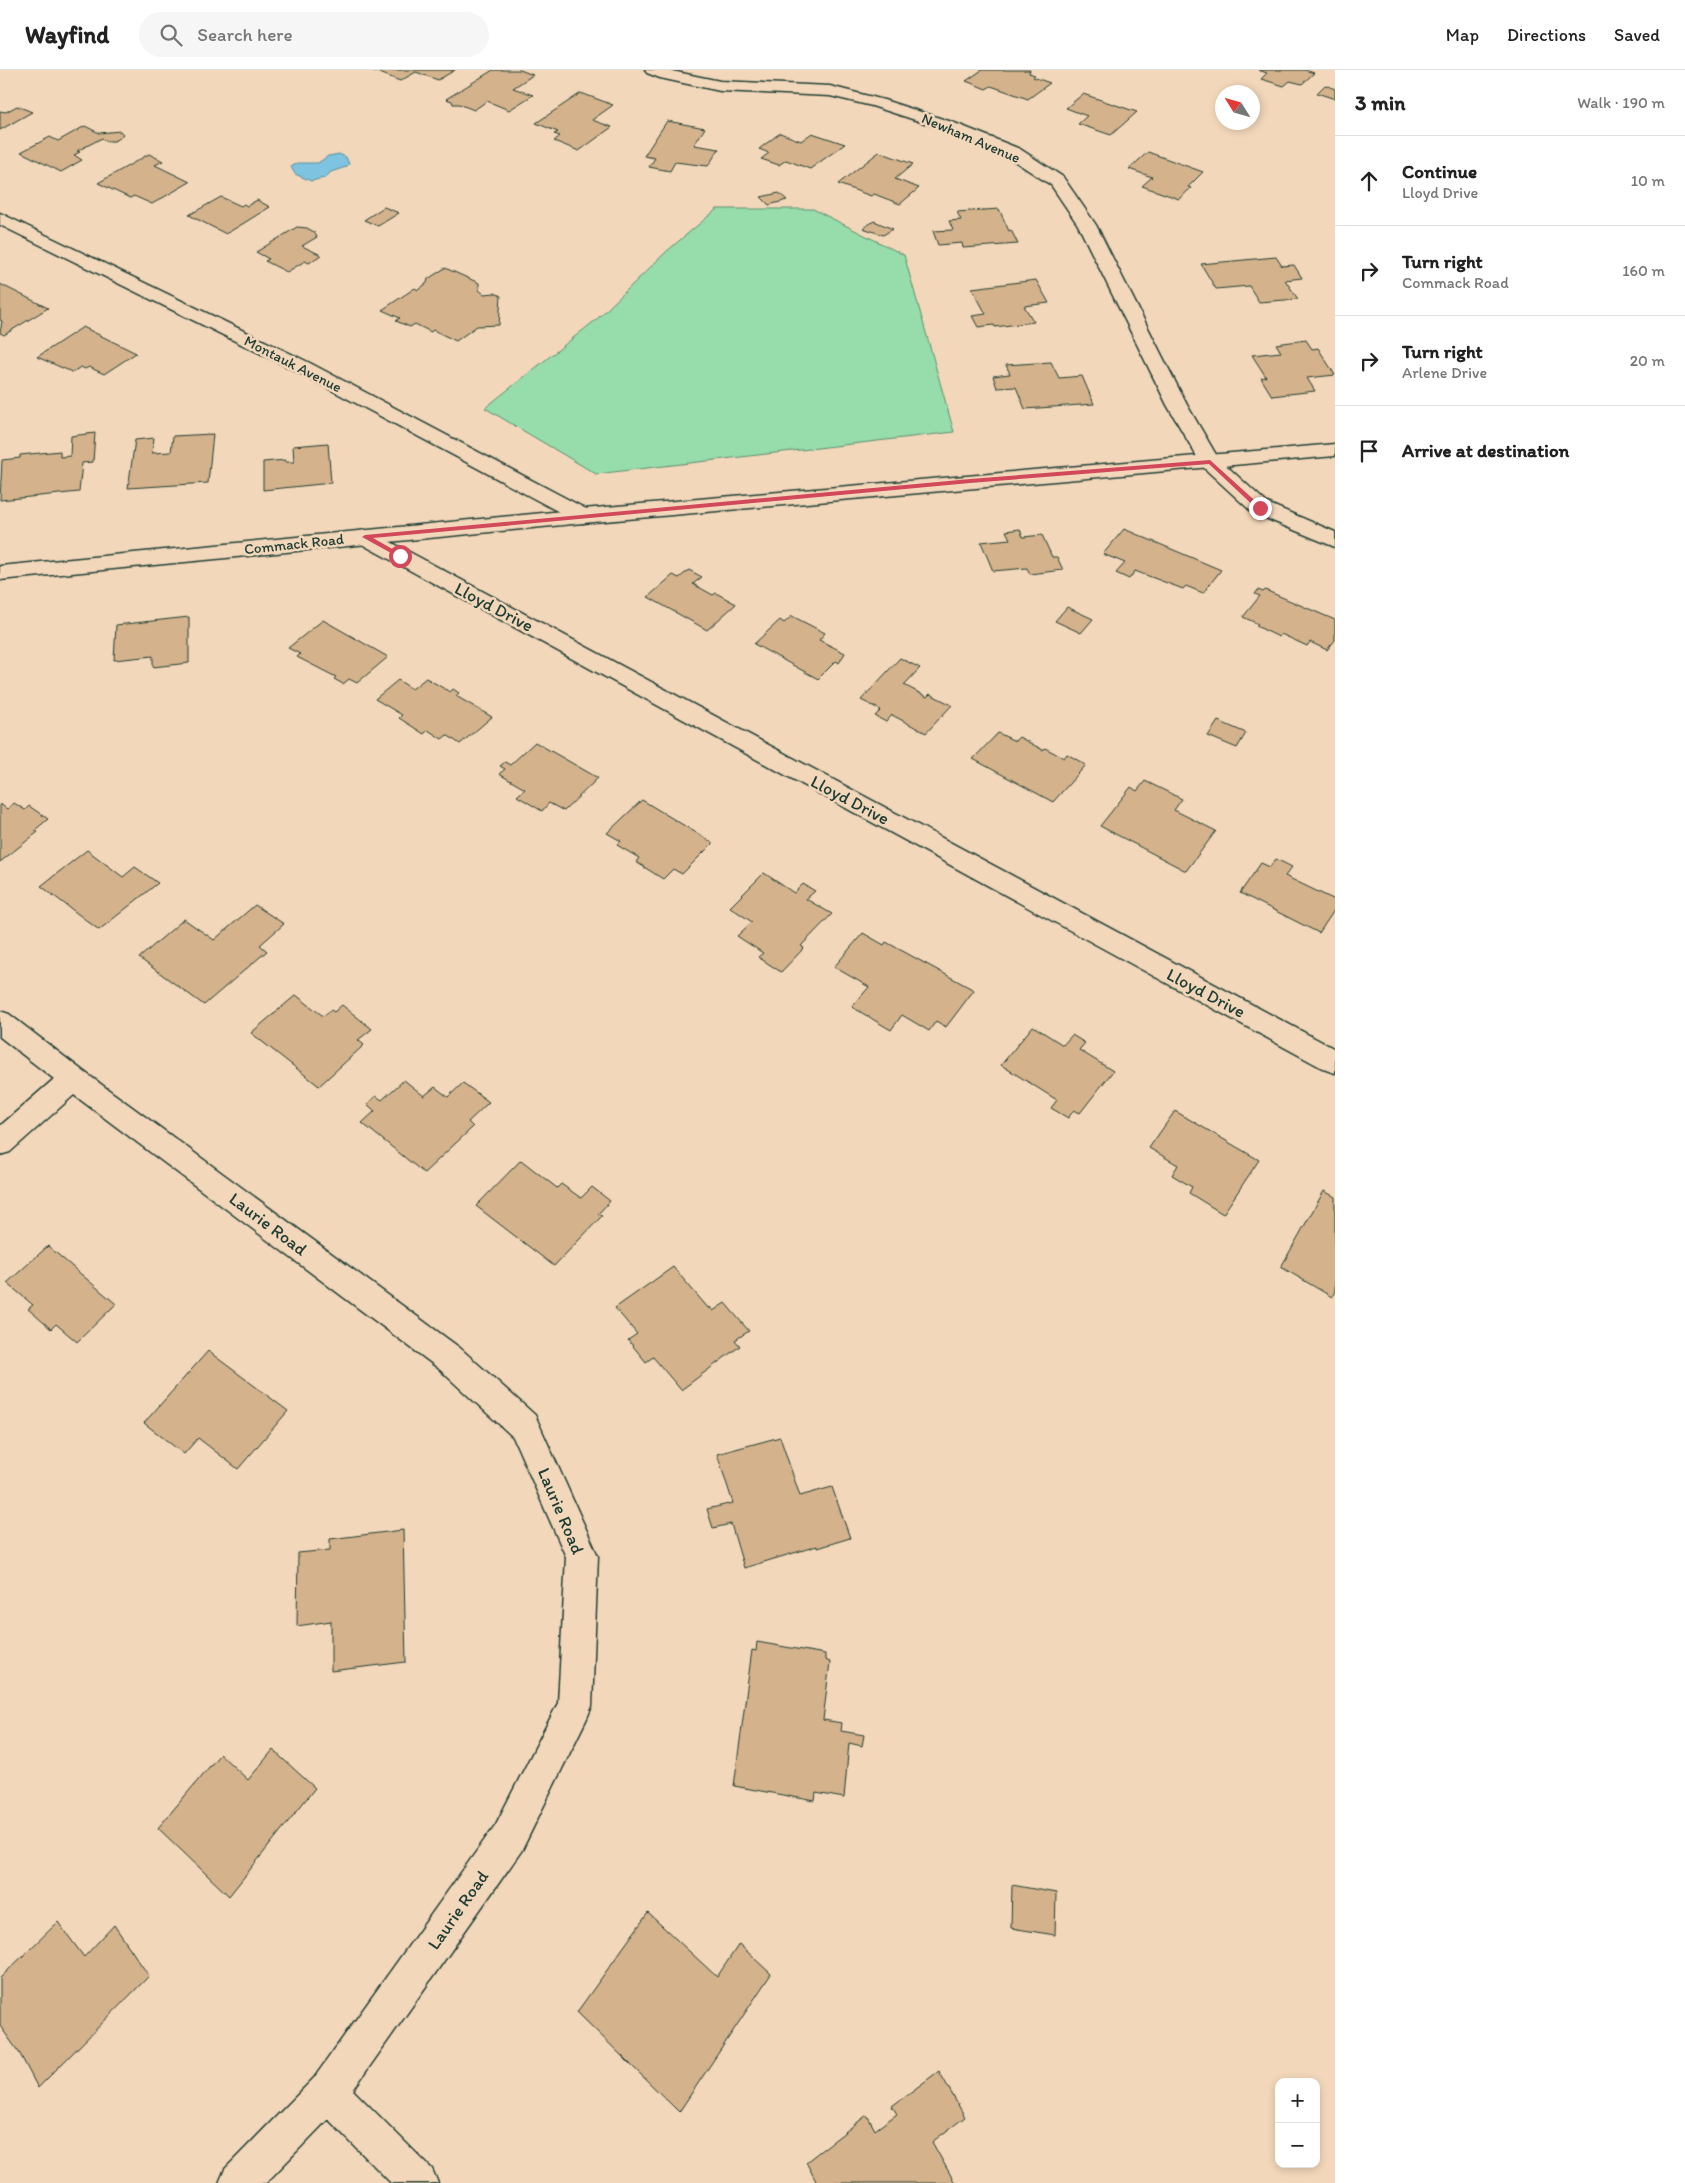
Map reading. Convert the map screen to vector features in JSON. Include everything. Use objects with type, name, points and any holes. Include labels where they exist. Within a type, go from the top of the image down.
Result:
[{"type":"street","name":"Newham Avenue","points":[[653,70],[666,75],[720,86],[830,91],[878,103],[946,125],[1014,153],[1057,181],[1087,225],[1177,404],[1210,462],[1260,508],[1335,540]]},
{"type":"street","name":"Montauk Avenue","points":[[0,218],[301,366],[583,516]]},
{"type":"street","name":"Commack Road","points":[[0,573],[583,516],[1335,450]]},
{"type":"street","name":"Lloyd Drive","points":[[365,537],[1335,1062]]},
{"type":"street","name":"Laurie Road","points":[[0,1022],[73,1079],[449,1358],[524,1426],[582,1556],[575,1706],[509,1837],[328,2092],[239,2183]]},
{"type":"street","points":[[0,1143],[73,1079]]},
{"type":"street","points":[[328,2092],[418,2183]]},
{"type":"green space","points":[[717,209],[813,209],[904,255],[954,432],[596,474],[485,408],[597,319],[667,251]]},
{"type":"water","points":[[339,154],[346,157],[349,164],[346,167],[331,172],[325,178],[311,181],[295,174],[291,167],[297,163],[318,163],[328,156]]},
{"type":"building","points":[[372,70],[455,70],[438,80],[416,72],[400,81]]},
{"type":"building","points":[[493,70],[520,70],[533,75],[513,88],[533,95],[509,110],[487,101],[474,110],[459,104],[453,104],[452,101],[446,99]]},
{"type":"building","points":[[982,70],[1030,70],[1029,73],[1035,75],[1033,77],[1050,83],[1028,99],[991,86],[986,89],[966,81]]},
{"type":"building","points":[[1258,70],[1305,70],[1314,73],[1302,84],[1290,81],[1284,86],[1261,79],[1267,73]]},
{"type":"building","points":[[1325,85],[1335,89],[1335,99],[1317,93]]},
{"type":"building","points":[[581,93],[613,105],[592,120],[612,127],[579,151],[554,141],[560,136],[554,134],[558,132],[536,123]]},
{"type":"building","points":[[1083,94],[1137,112],[1111,135],[1078,124],[1087,116],[1066,108]]},
{"type":"building","points":[[17,106],[32,112],[0,130],[0,111],[6,112]]},
{"type":"building","points":[[667,121],[705,128],[694,145],[719,149],[708,166],[675,162],[670,171],[649,167],[655,158],[644,156]]},
{"type":"building","points":[[85,126],[99,133],[120,131],[123,134],[114,141],[105,141],[102,138],[77,151],[80,152],[74,155],[82,160],[61,172],[21,152],[50,137],[58,141]]},
{"type":"building","points":[[780,133],[801,141],[812,133],[845,144],[810,169],[786,160],[779,165],[761,159],[769,153],[759,149]]},
{"type":"building","points":[[879,152],[913,164],[895,179],[919,188],[900,204],[874,194],[871,196],[838,184]]},
{"type":"building","points":[[1148,152],[1203,172],[1188,187],[1191,188],[1179,199],[1142,186],[1152,177],[1129,169]]},
{"type":"building","points":[[149,154],[163,161],[155,165],[190,182],[152,204],[134,196],[130,198],[98,183]]},
{"type":"building","points":[[779,193],[787,200],[769,205],[761,197]]},
{"type":"building","points":[[221,197],[241,206],[244,204],[247,206],[257,200],[270,207],[226,234],[189,215]]},
{"type":"building","points":[[384,207],[399,213],[378,226],[364,220]]},
{"type":"building","points":[[999,209],[1009,231],[1011,230],[1018,244],[963,248],[962,243],[938,245],[933,231],[953,230],[949,221],[961,220],[957,212]]},
{"type":"building","points":[[874,221],[893,229],[883,235],[863,228]]},
{"type":"building","points":[[297,227],[307,228],[314,232],[317,237],[302,246],[321,255],[309,263],[305,261],[287,272],[265,261],[269,259],[256,252]]},
{"type":"building","points":[[1276,257],[1282,266],[1294,265],[1302,278],[1285,280],[1298,299],[1259,302],[1249,286],[1216,289],[1201,264]]},
{"type":"building","points":[[445,268],[479,283],[479,290],[484,294],[495,293],[501,296],[499,325],[477,326],[456,341],[415,324],[410,327],[396,321],[400,318],[382,310],[415,288],[418,290],[427,283],[428,279]]},
{"type":"building","points":[[1036,280],[1049,303],[1024,306],[1034,322],[995,327],[994,325],[978,327],[972,316],[986,314],[972,288]]},
{"type":"building","points":[[0,284],[48,308],[4,335],[0,333],[2,321],[0,320]]},
{"type":"building","points":[[83,327],[136,353],[104,374],[89,367],[85,369],[81,367],[72,372],[37,357]]},
{"type":"building","points":[[1306,340],[1312,349],[1318,348],[1335,375],[1307,378],[1315,391],[1272,396],[1261,378],[1266,377],[1252,355],[1281,352],[1276,344]]},
{"type":"building","points":[[1051,362],[1059,378],[1082,376],[1094,404],[1025,409],[1016,387],[997,388],[993,376],[1010,374],[1006,365]]},
{"type":"building","points":[[95,433],[93,462],[82,463],[79,492],[0,500],[2,460],[20,458],[20,455],[60,451],[60,457],[70,456],[71,436]]},
{"type":"building","points":[[213,434],[208,483],[128,488],[135,440],[154,438],[152,453],[171,452],[173,436]]},
{"type":"building","points":[[328,443],[331,483],[263,490],[263,462],[286,460],[285,462],[294,462],[293,446]]},
{"type":"building","points":[[1020,529],[1023,537],[1042,535],[1052,557],[1057,557],[1063,570],[1030,574],[1027,568],[993,571],[981,542],[1010,539],[1006,531]]},
{"type":"building","points":[[1124,529],[1221,570],[1203,593],[1186,586],[1183,589],[1135,571],[1129,579],[1116,573],[1125,563],[1103,554]]},
{"type":"building","points":[[689,570],[702,577],[693,584],[713,595],[716,593],[736,604],[707,630],[648,597],[673,575],[679,578]]},
{"type":"building","points":[[1258,590],[1263,592],[1265,590],[1335,620],[1335,640],[1327,650],[1310,642],[1307,646],[1281,634],[1279,637],[1256,626],[1258,624],[1243,617],[1260,596],[1255,594]]},
{"type":"building","points":[[1067,607],[1093,619],[1081,633],[1055,621]]},
{"type":"building","points":[[792,616],[825,633],[819,640],[845,653],[839,663],[836,661],[818,679],[754,644],[780,620],[784,623]]},
{"type":"building","points":[[189,617],[189,663],[153,667],[153,656],[114,660],[116,625]]},
{"type":"building","points":[[323,620],[388,657],[357,683],[349,679],[343,684],[334,679],[336,677],[297,657],[300,654],[288,648]]},
{"type":"building","points":[[900,658],[920,668],[904,685],[927,697],[930,694],[952,705],[926,733],[892,715],[886,722],[875,716],[881,710],[861,700]]},
{"type":"building","points":[[426,678],[450,692],[453,689],[459,693],[456,696],[492,717],[460,744],[447,735],[442,739],[428,730],[424,734],[399,718],[402,715],[375,699],[398,680],[412,689]]},
{"type":"building","points":[[1218,721],[1246,733],[1237,748],[1208,736]]},
{"type":"building","points":[[998,733],[1015,741],[1019,737],[1043,750],[1045,748],[1064,758],[1067,754],[1086,765],[1053,802],[973,759]]},
{"type":"building","points":[[535,742],[598,778],[564,811],[549,803],[542,811],[517,796],[525,789],[499,774],[505,769],[500,766],[505,762],[510,765]]},
{"type":"building","points":[[1145,781],[1182,799],[1174,810],[1216,831],[1186,871],[1100,826],[1131,787],[1137,791]]},
{"type":"building","points":[[642,800],[713,843],[682,874],[673,869],[663,879],[636,862],[639,858],[617,845],[621,841],[607,833]]},
{"type":"building","points":[[14,803],[25,810],[29,806],[48,819],[35,830],[38,832],[0,862],[0,804],[7,809]]},
{"type":"building","points":[[87,850],[123,877],[135,867],[158,883],[99,930],[41,886]]},
{"type":"building","points":[[1276,859],[1292,867],[1285,876],[1335,900],[1335,909],[1319,933],[1240,893],[1261,863],[1270,867]]},
{"type":"building","points":[[764,873],[794,893],[803,884],[815,891],[806,899],[832,914],[801,946],[804,948],[781,972],[758,957],[763,953],[737,936],[752,922],[730,907]]},
{"type":"building","points":[[255,905],[284,924],[260,945],[267,951],[204,1005],[139,958],[184,919],[214,940]]},
{"type":"building","points":[[863,933],[884,945],[886,942],[974,990],[946,1027],[936,1021],[929,1031],[902,1015],[891,1030],[852,1007],[869,987],[834,967]]},
{"type":"building","points":[[296,995],[323,1016],[331,1010],[334,1012],[342,1005],[372,1029],[358,1040],[364,1045],[319,1086],[251,1033]]},
{"type":"building","points":[[1033,1026],[1063,1045],[1072,1035],[1085,1043],[1079,1050],[1113,1071],[1080,1113],[1074,1110],[1068,1118],[1051,1108],[1057,1100],[1001,1065]]},
{"type":"building","points":[[404,1080],[424,1096],[435,1087],[448,1097],[463,1083],[489,1102],[468,1122],[473,1127],[424,1173],[362,1123],[375,1111],[367,1104],[376,1096],[382,1100]]},
{"type":"building","points":[[1175,1111],[1259,1160],[1223,1214],[1189,1193],[1192,1187],[1172,1175],[1178,1165],[1149,1148]]},
{"type":"building","points":[[521,1160],[557,1188],[561,1184],[581,1198],[592,1187],[610,1201],[598,1214],[602,1216],[554,1266],[476,1206]]},
{"type":"building","points":[[1324,1191],[1335,1197],[1335,1291],[1332,1297],[1281,1267]]},
{"type":"building","points":[[48,1246],[116,1304],[77,1342],[56,1324],[51,1329],[28,1309],[33,1305],[7,1283]]},
{"type":"building","points":[[673,1267],[709,1309],[710,1307],[713,1311],[725,1303],[749,1331],[735,1340],[740,1346],[681,1390],[653,1357],[646,1362],[628,1340],[637,1334],[615,1308]]},
{"type":"building","points":[[208,1351],[288,1411],[238,1469],[198,1438],[184,1454],[144,1423]]},
{"type":"building","points":[[780,1437],[800,1496],[832,1487],[850,1538],[744,1568],[731,1524],[713,1528],[707,1509],[733,1503],[717,1454]]},
{"type":"building","points":[[403,1530],[406,1662],[331,1671],[331,1621],[297,1626],[298,1553],[330,1550],[330,1539]]},
{"type":"building","points":[[757,1642],[825,1654],[825,1660],[830,1662],[823,1720],[842,1723],[841,1731],[864,1735],[862,1746],[849,1743],[844,1798],[816,1793],[815,1801],[734,1786],[752,1650],[756,1651]]},
{"type":"building","points":[[273,1750],[315,1788],[229,1896],[158,1828],[220,1754],[248,1780]]},
{"type":"building","points":[[1012,1885],[1056,1893],[1055,1935],[1011,1928]]},
{"type":"building","points":[[648,1913],[717,1977],[739,1944],[771,1974],[679,2112],[577,2012]]},
{"type":"building","points":[[58,1922],[84,1957],[114,1925],[149,1976],[38,2088],[20,2054],[0,2026],[0,1978]]},
{"type":"building","points":[[939,2071],[965,2117],[932,2142],[955,2183],[817,2183],[806,2162],[867,2115],[875,2130],[897,2114],[892,2106]]},
{"type":"route","points":[[400,556],[365,537],[970,481],[1210,462],[1260,508]]}]
